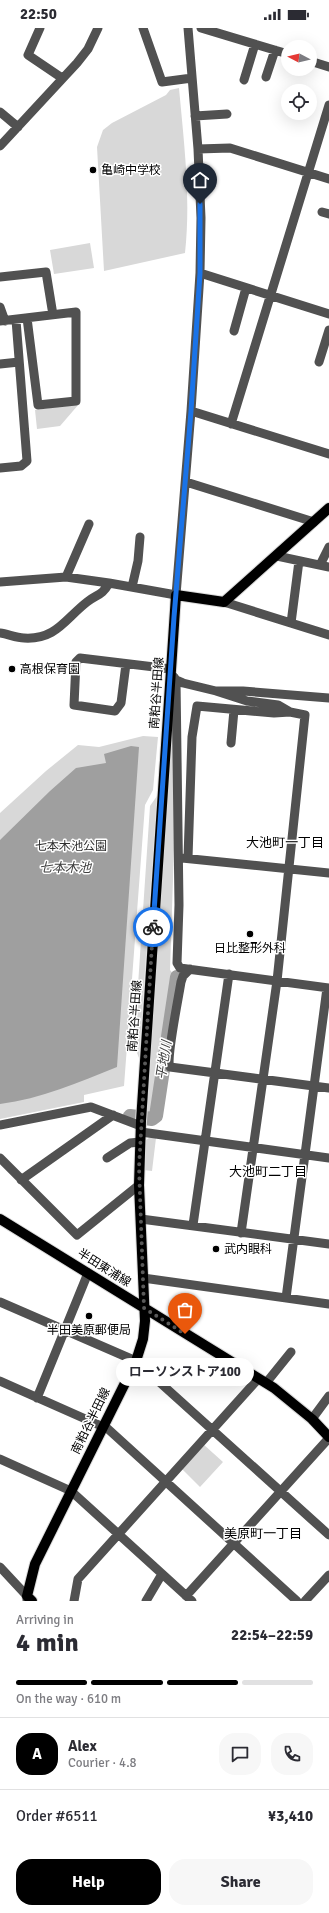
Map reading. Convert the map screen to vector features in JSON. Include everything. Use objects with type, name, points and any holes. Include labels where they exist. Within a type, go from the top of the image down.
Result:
[{"type":"main road","points":[[176,595],[224,602],[329,508]]},
{"type":"main road","name":"南粕谷半田線","points":[[29,1599],[35,1564],[136,1360],[144,1339],[139,1185],[140,1142],[157,865],[173,674],[176,595]]},
{"type":"main road","name":"半田東浦線","points":[[0,1219],[262,1381],[312,1418],[328,1435]]},
{"type":"street","points":[[40,28],[28,55],[62,78]]},
{"type":"street","points":[[0,146],[88,48],[98,28]]},
{"type":"street","points":[[143,28],[162,82],[192,78]]},
{"type":"street","points":[[0,582],[66,577],[109,582],[176,595],[186,482],[200,273],[201,218],[198,149],[188,28]]},
{"type":"street","points":[[201,28],[281,52]]},
{"type":"street","points":[[244,80],[255,44]]},
{"type":"street","points":[[266,77],[274,50]]},
{"type":"street","points":[[317,63],[329,66]]},
{"type":"street","points":[[231,424],[329,105]]},
{"type":"street","points":[[0,112],[18,127]]},
{"type":"street","points":[[195,116],[227,114]]},
{"type":"street","points":[[198,149],[230,148],[329,179]]},
{"type":"street","points":[[0,277],[46,272],[53,315]]},
{"type":"street","points":[[200,273],[329,314]]},
{"type":"street","points":[[234,331],[246,288]]},
{"type":"street","points":[[0,307],[2,321],[76,312],[76,401],[38,405],[27,318]]},
{"type":"street","points":[[0,468],[21,466],[27,461],[16,320]]},
{"type":"street","points":[[319,362],[329,330]]},
{"type":"street","points":[[0,364],[19,362]]},
{"type":"street","points":[[191,411],[329,454]]},
{"type":"street","points":[[186,482],[314,522]]},
{"type":"street","points":[[66,577],[89,524]]},
{"type":"street","points":[[132,586],[138,561],[140,537]]},
{"type":"street","points":[[277,556],[325,566],[329,547]]},
{"type":"street","points":[[291,623],[299,561]]},
{"type":"street","points":[[0,632],[24,639],[49,635],[58,630],[87,602],[104,592],[109,582]]},
{"type":"street","points":[[224,602],[329,636]]},
{"type":"street","points":[[126,664],[121,704],[115,711],[74,706],[76,662],[80,658],[126,664],[173,674],[216,691],[248,701],[278,705],[290,712]]},
{"type":"street","points":[[173,674],[183,858]]},
{"type":"street","points":[[216,691],[243,691],[329,698]]},
{"type":"street","points":[[241,1233],[278,981],[305,715],[290,712],[274,714],[197,706],[192,737],[183,858],[179,965],[190,969],[229,974],[278,981],[328,988],[313,1086],[286,1298]]},
{"type":"street","points":[[231,743],[234,710]]},
{"type":"street","points":[[183,858],[329,873]]},
{"type":"street","points":[[190,969],[183,976],[181,982],[169,1064],[170,1067],[329,1088]]},
{"type":"street","points":[[193,1225],[229,974]]},
{"type":"street","points":[[0,1125],[91,1107],[113,1115],[204,1141],[329,1158]]},
{"type":"street","points":[[21,1180],[113,1115]]},
{"type":"street","points":[[108,1158],[130,1143],[140,1142]]},
{"type":"street","points":[[2,1162],[77,1235],[139,1185]]},
{"type":"street","points":[[141,1219],[329,1244]]},
{"type":"street","points":[[37,1398],[88,1273]]},
{"type":"street","points":[[143,1278],[329,1304]]},
{"type":"street","points":[[0,1302],[136,1360],[329,1535]]},
{"type":"street","points":[[74,1601],[78,1579],[212,1430],[290,1352]]},
{"type":"street","points":[[0,1381],[103,1426],[296,1601]]},
{"type":"street","points":[[312,1418],[329,1396]]},
{"type":"street","points":[[0,1459],[71,1491],[189,1598],[233,1543],[280,1492],[328,1435]]},
{"type":"street","points":[[0,1567],[29,1599]]},
{"type":"street","points":[[146,1601],[162,1574]]},
{"type":"street","points":[[305,1601],[329,1575]]},
{"type":"green space","points":[[179,88],[187,191],[187,232],[185,253],[104,271],[97,147],[103,130],[112,123],[166,95],[170,90]]},
{"type":"green space","points":[[90,243],[94,268],[54,274],[50,250]]},
{"type":"green space","points":[[79,404],[60,426],[37,429],[35,410]]},
{"type":"green space","points":[[173,707],[174,849],[170,970],[175,976],[153,1113],[145,1115]]},
{"type":"green space","name":"七本木池","points":[[143,736],[158,737],[153,790],[145,805],[124,1086],[84,1095],[84,1102],[0,1119],[0,813],[46,771],[78,745],[99,747]]},
{"type":"green space","points":[[157,796],[139,1058],[134,1045],[150,806]]},
{"type":"green space","points":[[149,1138],[156,1138],[152,1171],[144,1170],[146,1140]]},
{"type":"green space","points":[[203,1444],[223,1462],[200,1487],[181,1468]]},
{"type":"water","name":"七本木池","points":[[131,746],[139,747],[117,1067],[45,1094],[15,1102],[0,1104],[0,840],[76,768],[106,763],[104,754]]},
{"type":"waterway","name":"平地川","points":[[130,1116],[152,1119],[156,1116],[177,977]]},
{"type":"way so far","points":[[153,927],[139,1167],[144,1308],[185,1334]]},
{"type":"place","name":"亀崎中学校","points":[[93,170]]},
{"type":"place","name":"高根保育園","points":[[12,669]]},
{"type":"place","name":"日比整形外科","points":[[250,934]]},
{"type":"place","name":"武内眼科","points":[[216,1249]]},
{"type":"place","name":"半田美原郵便局","points":[[89,1316]]},
{"type":"place","name":"ローソンストア100","points":[[185,1334]]},
{"type":"district","name":"大池町一丁目","points":[[285,843]]},
{"type":"district","name":"大池町二丁目","points":[[268,1172]]},
{"type":"district","name":"美原町一丁目","points":[[263,1534]]},
{"type":"route","points":[[153,927],[172,674],[174,617],[185,502],[200,273],[200,204]]},
{"type":"park label","name":"七本木池公園","points":[[71,846]]}]
